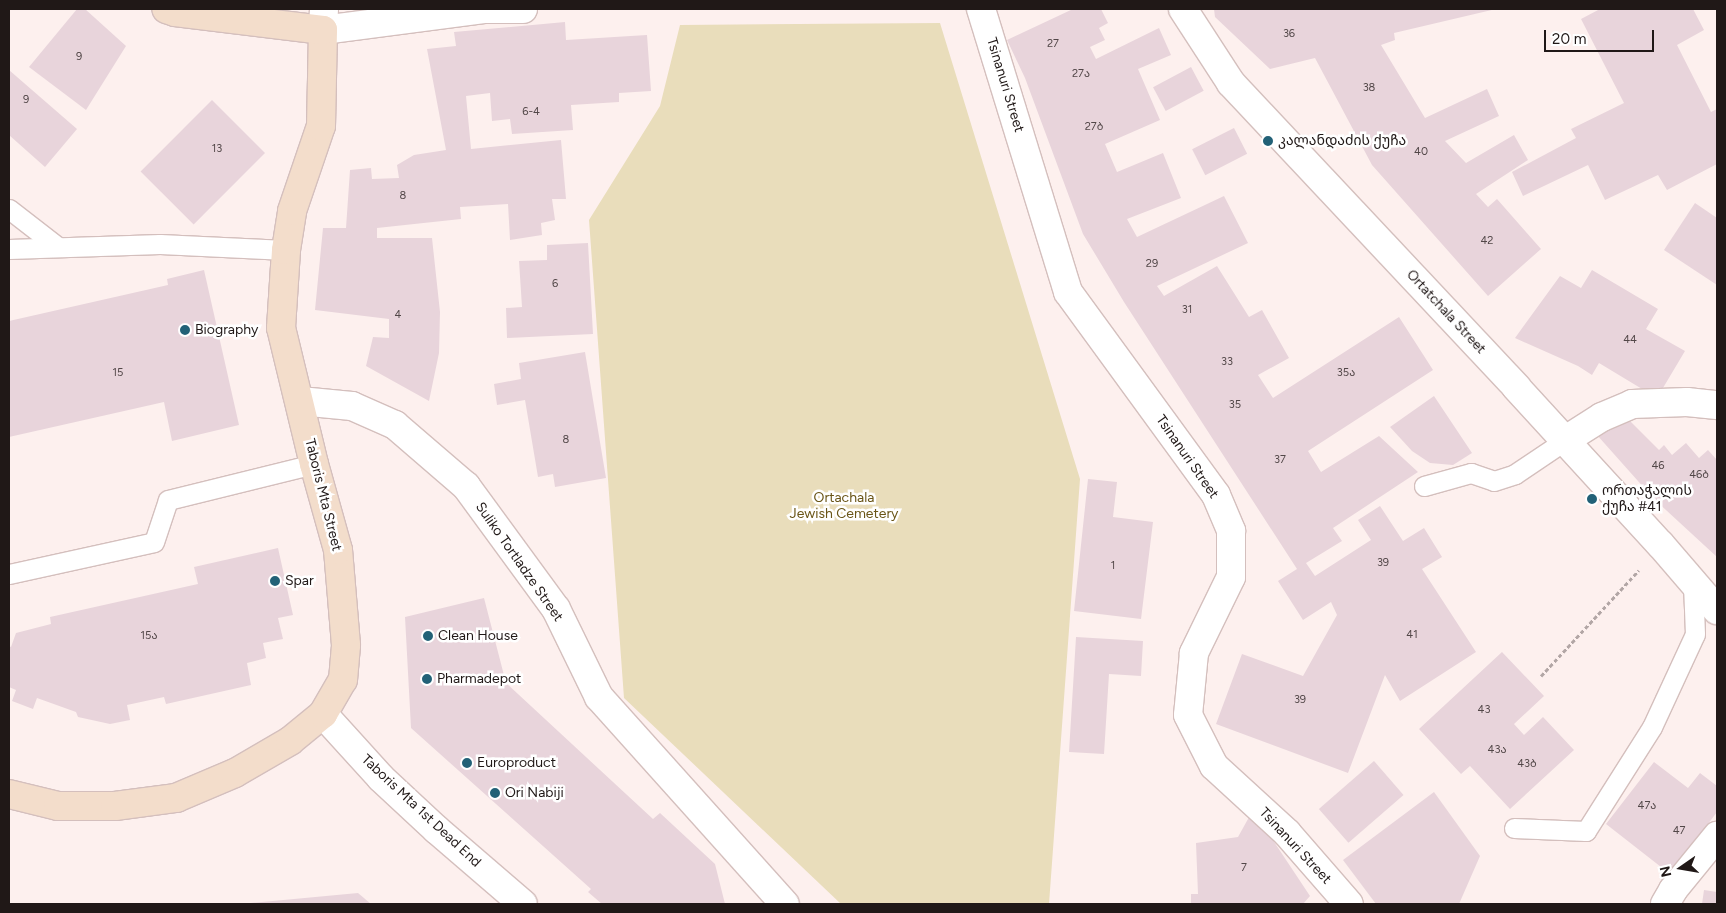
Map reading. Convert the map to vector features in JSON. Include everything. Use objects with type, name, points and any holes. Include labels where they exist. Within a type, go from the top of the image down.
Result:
[{"type":"main road","points":[[166,9],[175,12],[323,19]]},
{"type":"main road","name":"Taboris Mta Street","points":[[10,799],[68,806],[115,806],[176,798],[235,773],[290,741],[323,714],[343,680],[346,645],[338,550],[314,464],[282,328],[286,250],[292,211],[321,126],[323,19]]},
{"type":"street","points":[[323,19],[523,9]]},
{"type":"street","name":"Tsinanuri Street","points":[[981,9],[1068,292],[1216,495],[1231,531],[1231,577],[1194,653],[1188,715],[1214,766],[1287,833],[1349,904]]},
{"type":"street","name":"Ortatchala Street","points":[[1183,9],[1231,83],[1516,387],[1564,442],[1661,545],[1717,610]]},
{"type":"street","name":"Suliko Tortladze Street","points":[[300,401],[352,406],[395,425],[466,486],[556,609],[599,697],[785,904]]},
{"type":"street","points":[[1564,442],[1602,417],[1632,404],[1687,402],[1717,404]]},
{"type":"street","name":"Taboris Mta 1st Dead End","points":[[323,714],[381,778],[437,830],[523,904]]},
{"type":"street","points":[[1665,904],[1673,890],[1717,836]]},
{"type":"lane","points":[[9,209],[58,247]]},
{"type":"lane","points":[[9,249],[160,244],[286,250]]},
{"type":"lane","points":[[1424,486],[1472,473],[1494,481],[1515,474],[1564,442]]},
{"type":"lane","points":[[9,574],[154,542],[168,500],[314,464]]},
{"type":"lane","points":[[1514,828],[1586,831],[1652,727],[1695,634],[1693,584]]},
{"type":"path","points":[[1542,676],[1661,545]]},
{"type":"green space","name":"Ortachala Jewish Cemetery","points":[[940,23],[1080,479],[1049,904],[841,904],[624,698],[589,220],[660,106],[680,25]]},
{"type":"building","points":[[77,9],[85,9],[126,46],[86,110],[29,67]]},
{"type":"building","points":[[1073,9],[1101,9],[1108,23],[1099,28],[1105,40],[1090,47],[1096,59],[1159,28],[1171,55],[1138,69],[1160,120],[1105,144],[1117,172],[1163,153],[1181,198],[1127,219],[1137,237],[1224,196],[1248,243],[1157,286],[1164,296],[1217,266],[1249,317],[1262,310],[1289,358],[1258,375],[1273,398],[1399,317],[1433,370],[1308,451],[1321,472],[1379,436],[1418,472],[1333,528],[1342,541],[1306,563],[1315,576],[1371,540],[1358,520],[1380,506],[1403,541],[1424,528],[1442,557],[1422,569],[1476,652],[1400,701],[1385,675],[1348,773],[1216,724],[1242,654],[1303,676],[1337,615],[1331,602],[1303,620],[1278,581],[1297,569],[1124,302],[1083,234],[1025,78],[1007,40]]},
{"type":"building","points":[[1214,9],[1496,9],[1394,33],[1395,40],[1381,45],[1425,118],[1487,89],[1499,116],[1445,141],[1466,163],[1514,135],[1528,160],[1476,194],[1488,207],[1497,199],[1541,249],[1488,296],[1372,165],[1315,58],[1270,69],[1215,17]]},
{"type":"building","points":[[1600,9],[1693,9],[1704,30],[1677,45],[1711,112],[1717,109],[1717,164],[1667,190],[1658,175],[1605,200],[1588,165],[1523,196],[1512,172],[1576,138],[1571,129],[1624,103],[1581,19]]},
{"type":"building","points":[[565,22],[566,40],[647,35],[651,91],[619,93],[619,102],[571,105],[573,130],[512,134],[510,119],[492,121],[490,93],[466,96],[471,149],[561,140],[566,199],[552,199],[555,220],[541,223],[542,235],[510,240],[508,204],[460,207],[461,219],[377,228],[377,238],[432,238],[440,312],[439,353],[429,401],[366,366],[373,337],[389,338],[389,319],[315,310],[323,228],[346,228],[350,170],[371,168],[372,179],[399,178],[397,165],[414,155],[446,150],[427,49],[456,46],[454,32]]},
{"type":"building","points":[[1191,67],[1204,91],[1166,111],[1153,87]]},
{"type":"building","points":[[9,70],[77,129],[45,167],[9,135]]},
{"type":"building","points":[[212,100],[265,153],[194,224],[141,171]]},
{"type":"building","points":[[1234,128],[1247,154],[1205,175],[1192,149]]},
{"type":"building","points":[[1695,203],[1717,218],[1717,285],[1664,250]]},
{"type":"building","points":[[588,243],[593,334],[507,338],[506,308],[522,307],[519,261],[547,260],[547,245]]},
{"type":"building","points":[[204,270],[239,425],[172,441],[164,402],[9,437],[9,321],[168,285],[167,279]]},
{"type":"building","points":[[1592,270],[1658,309],[1646,329],[1685,351],[1657,398],[1599,363],[1592,375],[1578,366],[1515,338],[1560,276],[1581,288]]},
{"type":"building","points":[[585,352],[606,478],[555,487],[553,474],[538,477],[525,400],[497,405],[494,384],[521,379],[519,363]]},
{"type":"building","points":[[1434,396],[1472,453],[1453,465],[1430,463],[1412,451],[1390,427]]},
{"type":"building","points":[[1628,419],[1659,450],[1664,445],[1672,455],[1686,443],[1699,458],[1708,450],[1717,460],[1717,557],[1654,499],[1597,435]]},
{"type":"building","points":[[1088,479],[1117,482],[1113,517],[1153,522],[1141,619],[1074,611]]},
{"type":"building","points":[[278,548],[293,615],[278,618],[283,639],[263,643],[266,658],[247,663],[251,685],[166,704],[164,697],[127,705],[130,720],[110,724],[78,717],[76,712],[37,698],[33,709],[12,701],[16,690],[9,687],[9,646],[11,647],[16,633],[51,624],[50,617],[198,584],[194,567]]},
{"type":"building","points":[[484,598],[506,683],[653,819],[660,813],[715,864],[725,904],[602,904],[588,892],[591,889],[411,728],[405,617]]},
{"type":"building","points":[[1076,637],[1143,641],[1141,676],[1109,674],[1104,754],[1069,752]]},
{"type":"building","points":[[1502,652],[1544,696],[1514,724],[1524,735],[1543,717],[1574,750],[1510,809],[1470,766],[1461,774],[1419,729]]},
{"type":"building","points":[[1374,761],[1404,795],[1348,843],[1319,809]]},
{"type":"building","points":[[1654,762],[1688,788],[1700,773],[1717,786],[1717,812],[1670,874],[1606,824]]},
{"type":"building","points":[[1434,792],[1480,856],[1459,904],[1376,904],[1343,860]]},
{"type":"building","points":[[1253,810],[1310,896],[1303,904],[1191,904],[1191,894],[1198,894],[1196,843],[1238,837]]},
{"type":"building","points":[[1704,890],[1717,892],[1717,904],[1702,904]]},
{"type":"building","points":[[358,893],[371,904],[250,904],[250,903]]},
{"type":"place","name":"კალანდაძის ქუჩა","points":[[1268,141]]},
{"type":"place","name":"Biography","points":[[185,330]]},
{"type":"place","name":"ორთაჭალის ქუჩა #41","points":[[1592,499]]},
{"type":"place","name":"Spar","points":[[275,581]]},
{"type":"place","name":"Clean House","points":[[428,636]]},
{"type":"place","name":"Pharmadepot","points":[[427,679]]},
{"type":"place","name":"Europroduct","points":[[467,763]]},
{"type":"place","name":"Ori Nabiji","points":[[495,793]]}]
